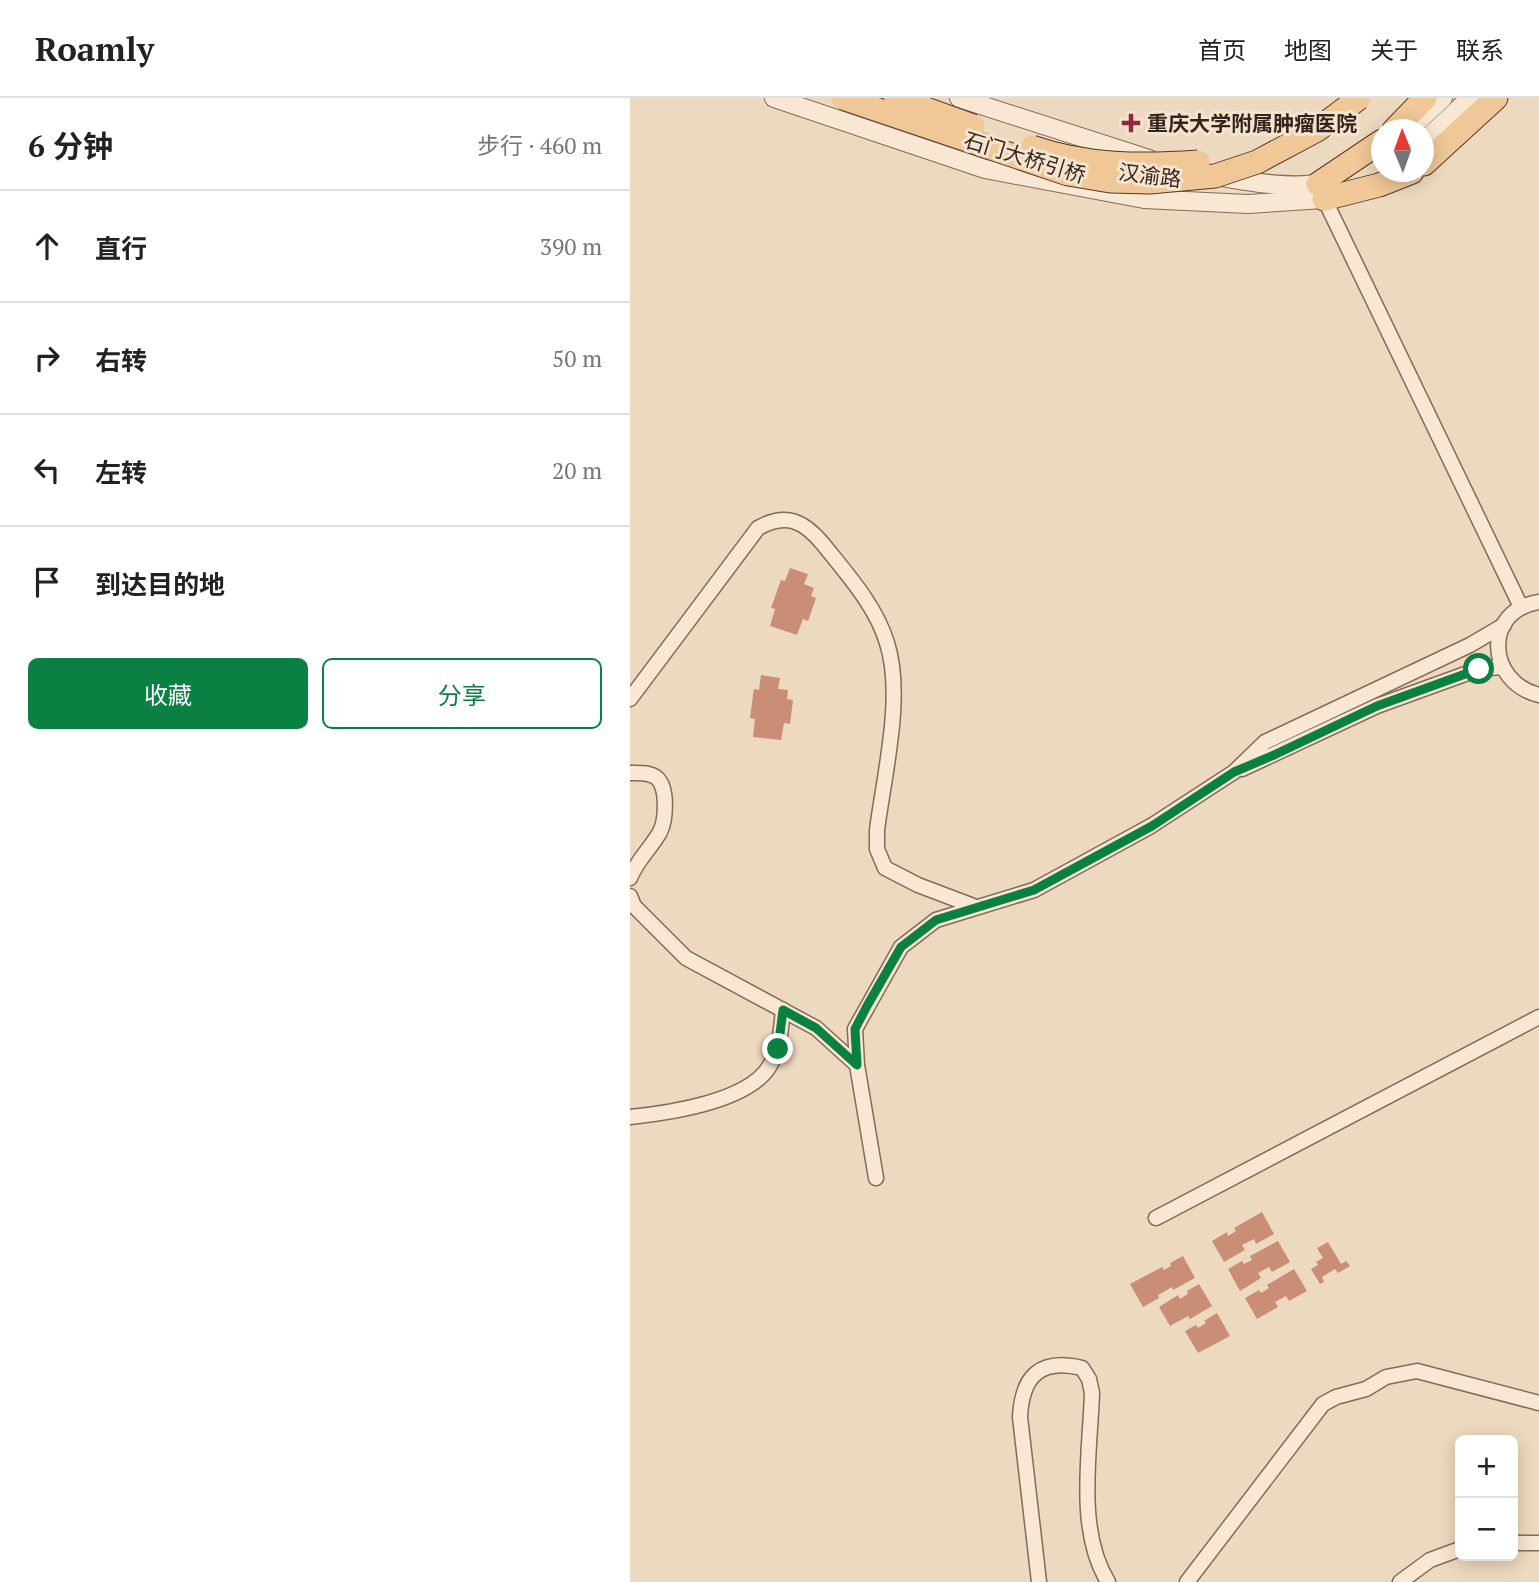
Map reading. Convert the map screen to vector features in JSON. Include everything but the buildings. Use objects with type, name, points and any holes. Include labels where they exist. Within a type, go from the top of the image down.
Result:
[{"type":"main road","name":"石门大桥引桥","points":[[843,98],[1068,174],[1110,181],[1150,182],[1215,176],[1257,162],[1317,130],[1359,98]]},
{"type":"main road","name":"石门大桥引桥","points":[[896,98],[1041,150],[1097,162],[1147,166],[1210,161],[1253,147],[1308,121],[1335,98]]},
{"type":"main road","points":[[1405,119],[1425,98]]},
{"type":"main road","points":[[1434,154],[1496,98]]},
{"type":"main road","points":[[1321,192],[1371,150]]},
{"type":"main road","points":[[1321,192],[1387,182]]},
{"type":"street","name":"汉渝路","points":[[774,98],[985,170],[1144,199],[1248,204],[1321,192],[1371,158]]},
{"type":"street","name":"汉渝路","points":[[959,98],[1153,160],[1210,175],[1321,192]]},
{"type":"street","points":[[1421,119],[1443,98]]},
{"type":"street","points":[[1434,131],[1470,98]]},
{"type":"street","points":[[1371,176],[1321,192],[1521,607]]},
{"type":"street","points":[[630,699],[758,528],[772,520],[791,520],[811,530],[852,580],[887,643],[894,681],[894,710],[877,830],[877,849],[885,868],[918,885],[976,908]]},
{"type":"street","points":[[1234,772],[1265,742],[1470,645],[1504,625],[1521,607],[1539,602]]},
{"type":"street","points":[[1504,625],[1498,646],[1501,667],[1511,681],[1525,691],[1539,695]]},
{"type":"street","points":[[876,1178],[857,1065],[855,1029],[901,947],[936,920],[1034,890],[1152,826],[1234,772],[1377,706],[1479,669],[1501,667]]},
{"type":"street","points":[[630,773],[645,773],[657,778],[662,788],[664,818],[661,830],[635,864],[630,878]]},
{"type":"street","points":[[630,896],[634,906],[686,958],[816,1028],[857,1065]]},
{"type":"street","points":[[630,1117],[668,1113],[704,1105],[749,1087],[763,1076],[771,1065],[778,1049],[783,1010]]},
{"type":"street","points":[[1156,1217],[1539,1017]]},
{"type":"street","points":[[1039,1582],[1020,1417],[1021,1398],[1026,1383],[1036,1372],[1051,1366],[1068,1365],[1082,1368],[1089,1379],[1092,1393],[1087,1522],[1097,1565],[1108,1582]]},
{"type":"street","points":[[1187,1582],[1323,1404],[1336,1397],[1366,1389],[1386,1377],[1417,1371],[1539,1403]]},
{"type":"street","points":[[1518,1543],[1539,1543]]},
{"type":"street","points":[[1400,1582],[1430,1560],[1455,1551]]},
{"type":"place","name":"重庆大学附属肿瘤医院","points":[[1131,123]]},
{"type":"route","points":[[778,1049],[783,1010],[816,1028],[857,1065],[855,1029],[867,1006],[901,947],[936,920],[1034,890],[1152,826],[1234,772],[1377,706],[1479,669]]}]
